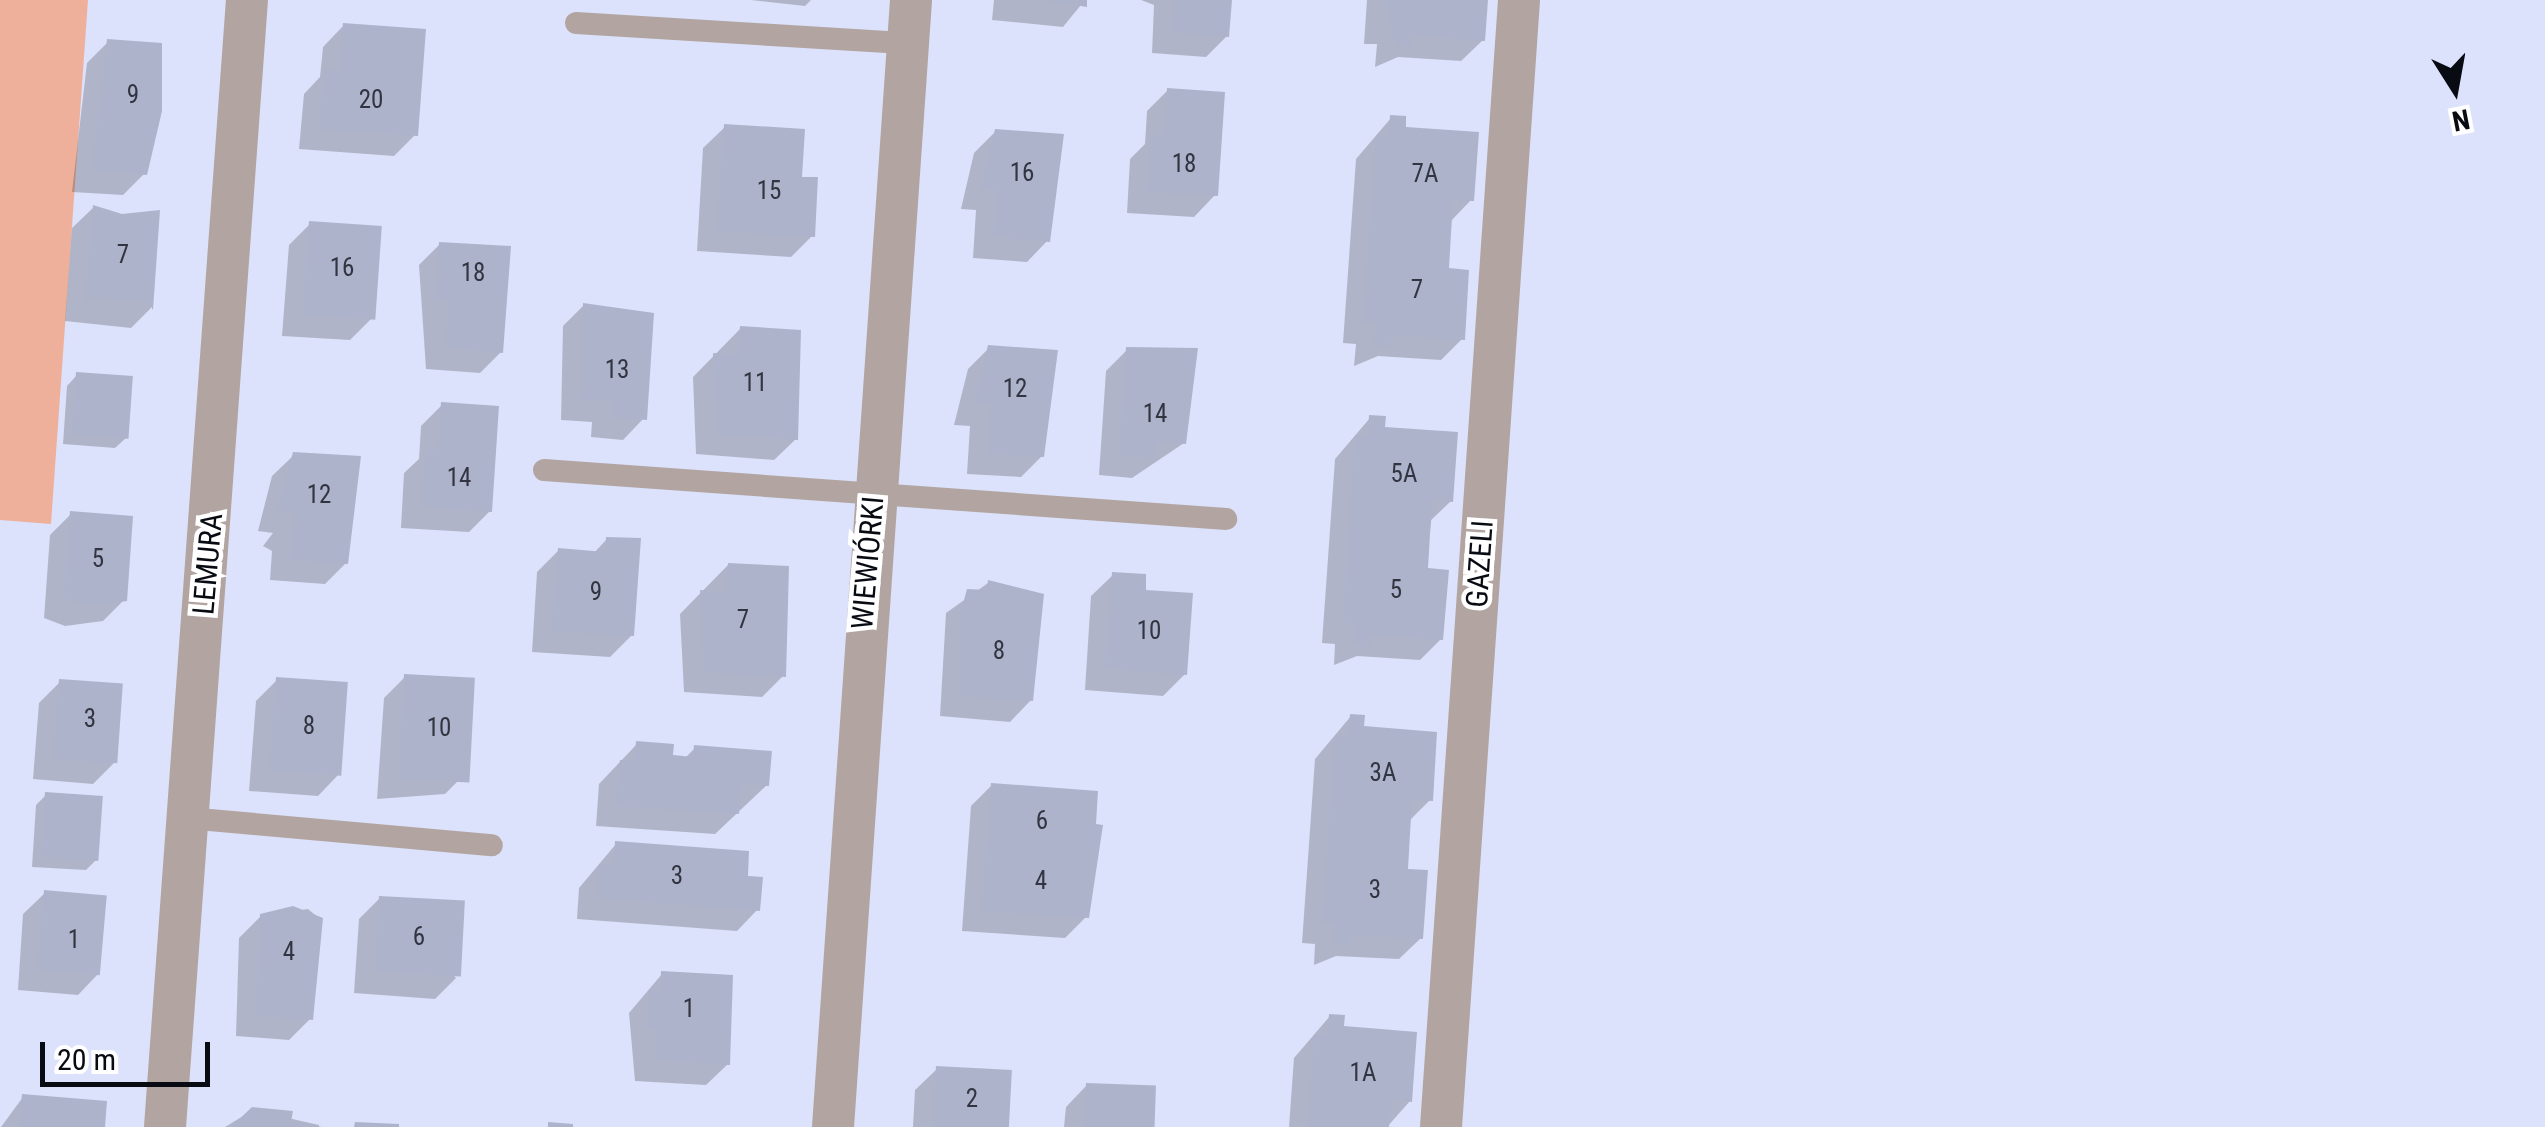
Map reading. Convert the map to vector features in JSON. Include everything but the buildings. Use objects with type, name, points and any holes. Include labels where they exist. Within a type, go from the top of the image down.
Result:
[{"type":"street","name":"LEMURA","points":[[165,1127],[247,0]]},
{"type":"street","name":"WIEWIÓRKI","points":[[833,1127],[873,496],[910,0]]},
{"type":"street","name":"GAZELI","points":[[1441,1127],[1519,0]]},
{"type":"lane","points":[[576,22],[907,43]]},
{"type":"lane","points":[[544,470],[1226,520]]},
{"type":"lane","points":[[187,818],[492,845]]},
{"type":"shaded area","points":[[0,0],[88,0],[51,524],[0,520]]}]
